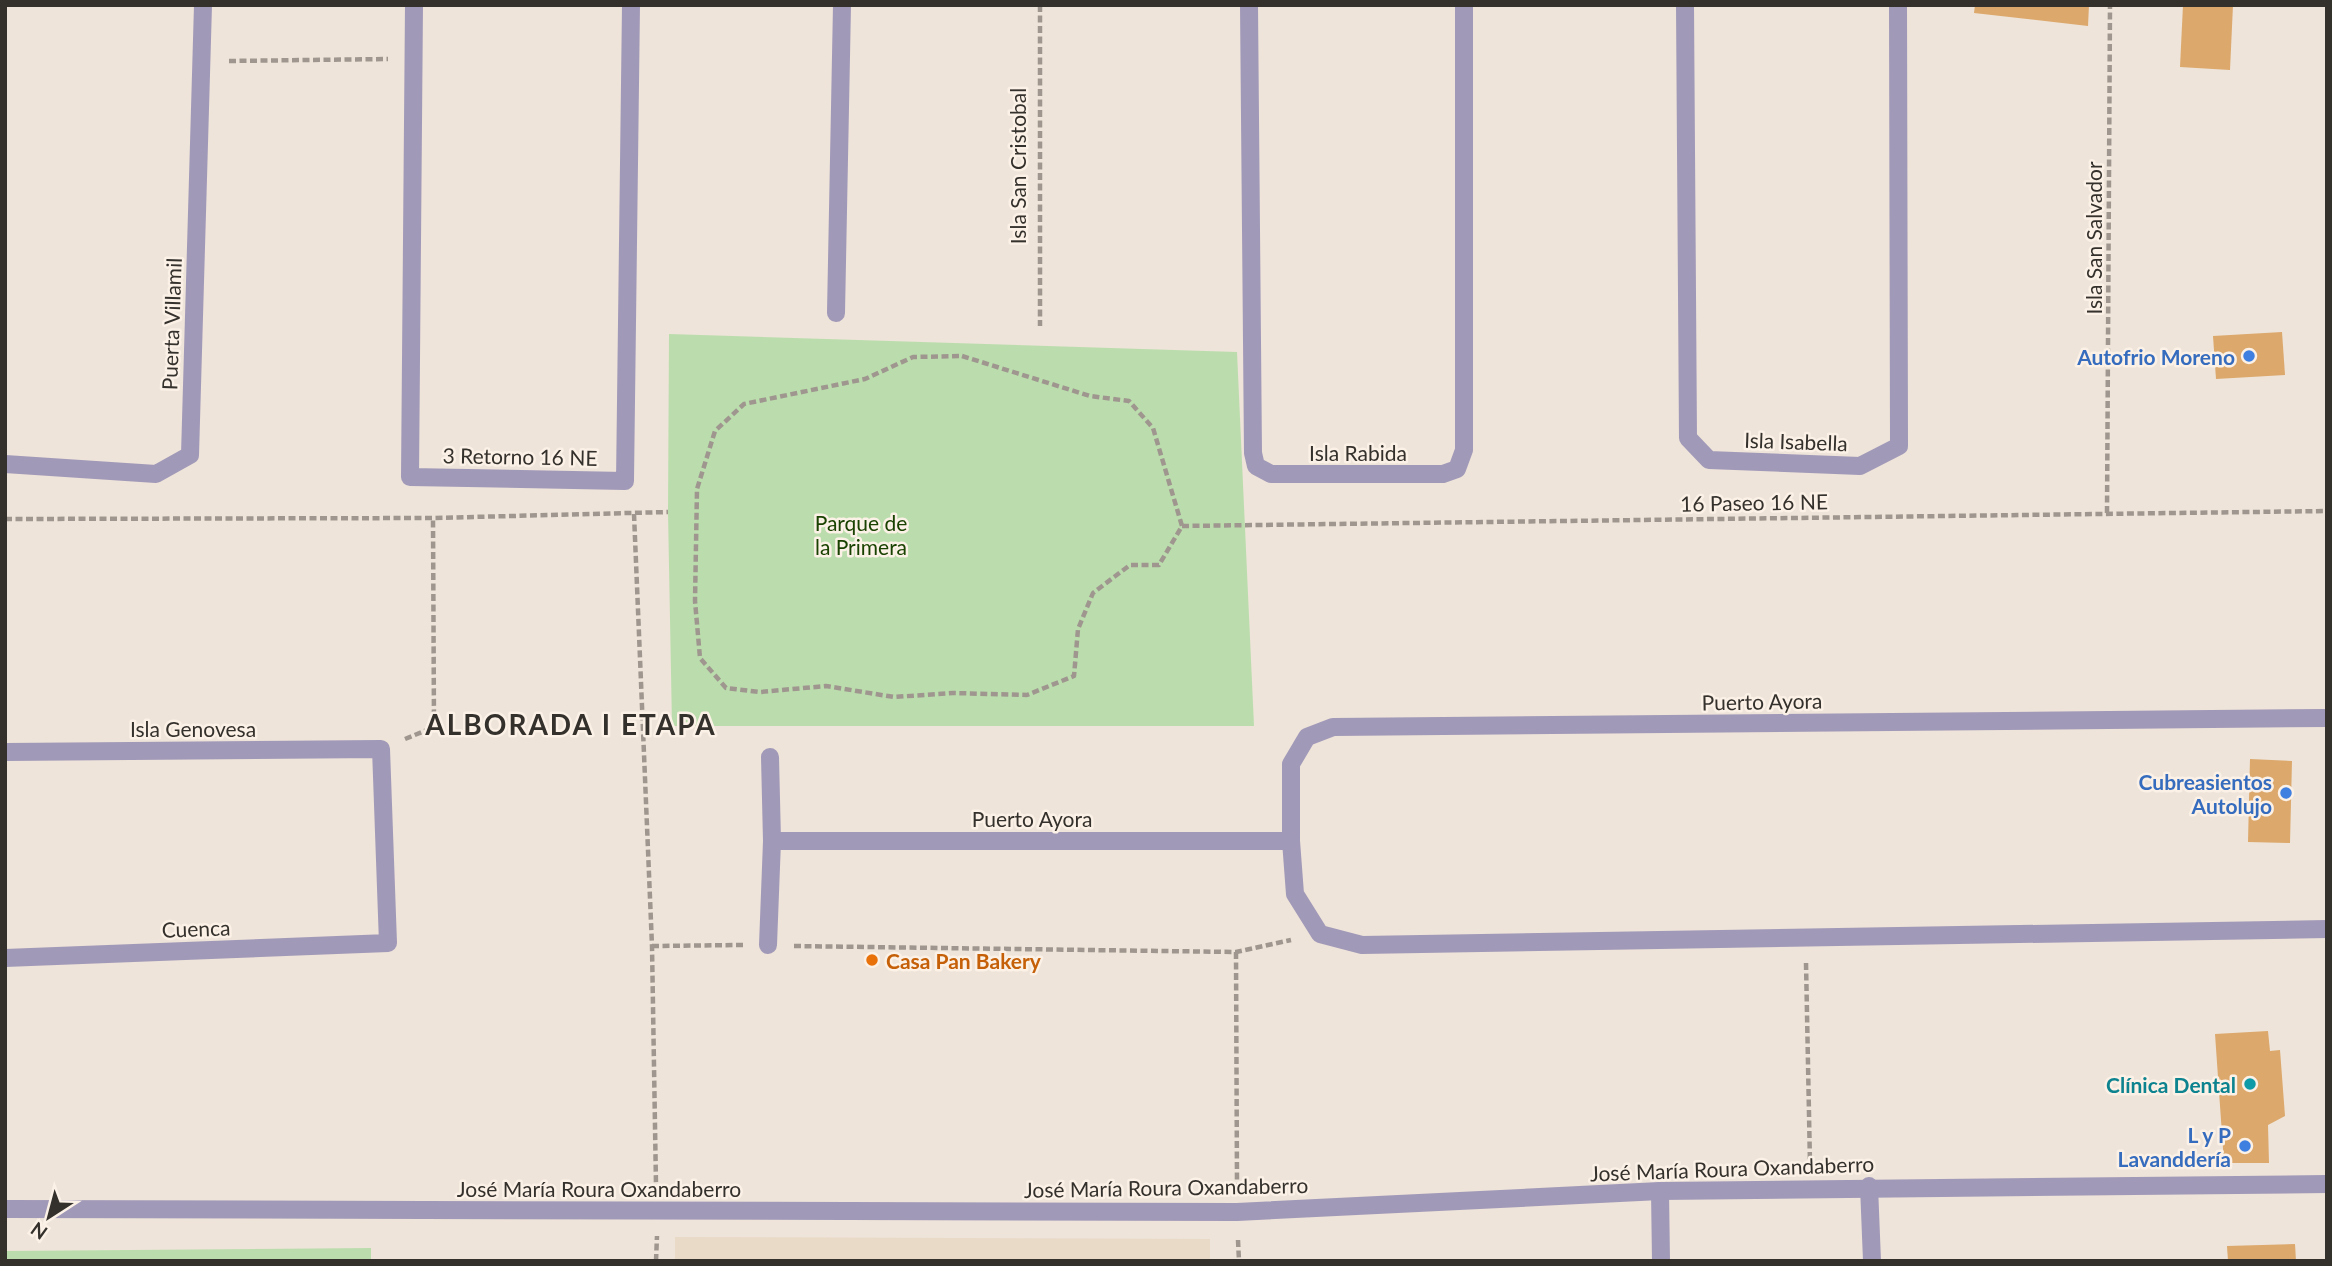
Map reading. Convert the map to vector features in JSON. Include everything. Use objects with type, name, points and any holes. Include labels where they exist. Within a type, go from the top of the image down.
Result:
[{"type":"street","name":"Puerta Villamil","points":[[5,464],[156,474],[190,455],[204,62],[203,5]]},
{"type":"street","name":"3 Retorno 16 NE","points":[[414,5],[410,477],[625,481],[631,5]]},
{"type":"street","points":[[836,313],[842,5]]},
{"type":"street","name":"Isla Rabida","points":[[1249,5],[1253,453],[1256,466],[1271,474],[1443,474],[1457,469],[1464,450],[1464,5]]},
{"type":"street","name":"Isla Isabella","points":[[1685,5],[1688,438],[1709,460],[1860,466],[1899,446],[1898,5]]},
{"type":"street","name":"Puerto Ayora","points":[[1320,934],[1296,894],[1291,841],[1291,764],[1307,737],[1334,727],[2327,718]]},
{"type":"street","name":"Isla Genovesa","points":[[5,752],[381,749]]},
{"type":"street","name":"Cuenca","points":[[5,958],[388,943],[381,749]]},
{"type":"street","points":[[768,945],[772,841],[770,757]]},
{"type":"street","name":"Puerto Ayora","points":[[772,841],[1291,841]]},
{"type":"street","points":[[1320,934],[1362,945],[2327,929]]},
{"type":"street","name":"José María Roura Oxandaberro","points":[[5,1209],[1237,1212],[1660,1191],[1869,1186],[2327,1184]]},
{"type":"street","points":[[1869,1186],[1872,1261]]},
{"type":"street","points":[[1660,1191],[1661,1261]]},
{"type":"path","name":"Isla San Cristobal","points":[[1040,5],[1040,326]]},
{"type":"path","name":"Isla San Salvador","points":[[2107,513],[2110,5]]},
{"type":"path","points":[[204,62],[413,59]]},
{"type":"path","points":[[962,356],[1090,396],[1129,401],[1153,428],[1182,526],[1159,565],[1130,565],[1093,593],[1079,629],[1074,676],[1027,695],[953,693],[894,697],[826,686],[760,692],[726,688],[700,658],[695,601],[697,489],[715,431],[744,404],[865,379],[913,357],[962,356]]},
{"type":"path","name":"16 Paseo 16 NE","points":[[1182,526],[2327,511]]},
{"type":"path","points":[[5,519],[433,518],[668,512]]},
{"type":"path","points":[[634,514],[652,946],[657,1210]]},
{"type":"path","points":[[381,749],[434,727],[433,518]]},
{"type":"path","points":[[652,946],[768,945],[1236,952],[1320,934]]},
{"type":"path","points":[[1806,936],[1810,1189]]},
{"type":"path","points":[[1236,952],[1237,1212]]},
{"type":"shaded area","points":[[675,1237],[1210,1239],[1210,1261],[675,1261]]},
{"type":"green space","name":"Parque de la Primera","points":[[669,334],[1237,352],[1254,726],[672,726],[668,512]]},
{"type":"green space","points":[[371,1248],[371,1261],[5,1261],[5,1251]]},
{"type":"building","points":[[1975,5],[2089,5],[2088,26],[1974,13]]},
{"type":"building","points":[[2183,5],[2233,5],[2230,70],[2180,67]]},
{"type":"building","name":"Autofrio Moreno","points":[[2282,332],[2285,375],[2216,379],[2213,336]]},
{"type":"building","points":[[2250,759],[2292,761],[2290,843],[2248,842]]},
{"type":"building","name":"Clínica Dental","points":[[2268,1031],[2270,1051],[2280,1050],[2285,1116],[2268,1125],[2269,1163],[2224,1163],[2215,1034]]},
{"type":"building","points":[[2295,1244],[2296,1261],[2228,1261],[2227,1246]]},
{"type":"place","name":"Autofrio Moreno","points":[[2249,356]]},
{"type":"place","name":"Cubreasientos Autolujo","points":[[2286,793]]},
{"type":"place","name":"Casa Pan Bakery","points":[[872,960]]},
{"type":"place","name":"Clínica Dental","points":[[2250,1084]]},
{"type":"place","name":"L y P Lavanddería","points":[[2245,1146]]},
{"type":"district","name":"ALBORADA I ETAPA","points":[[571,724]]}]
